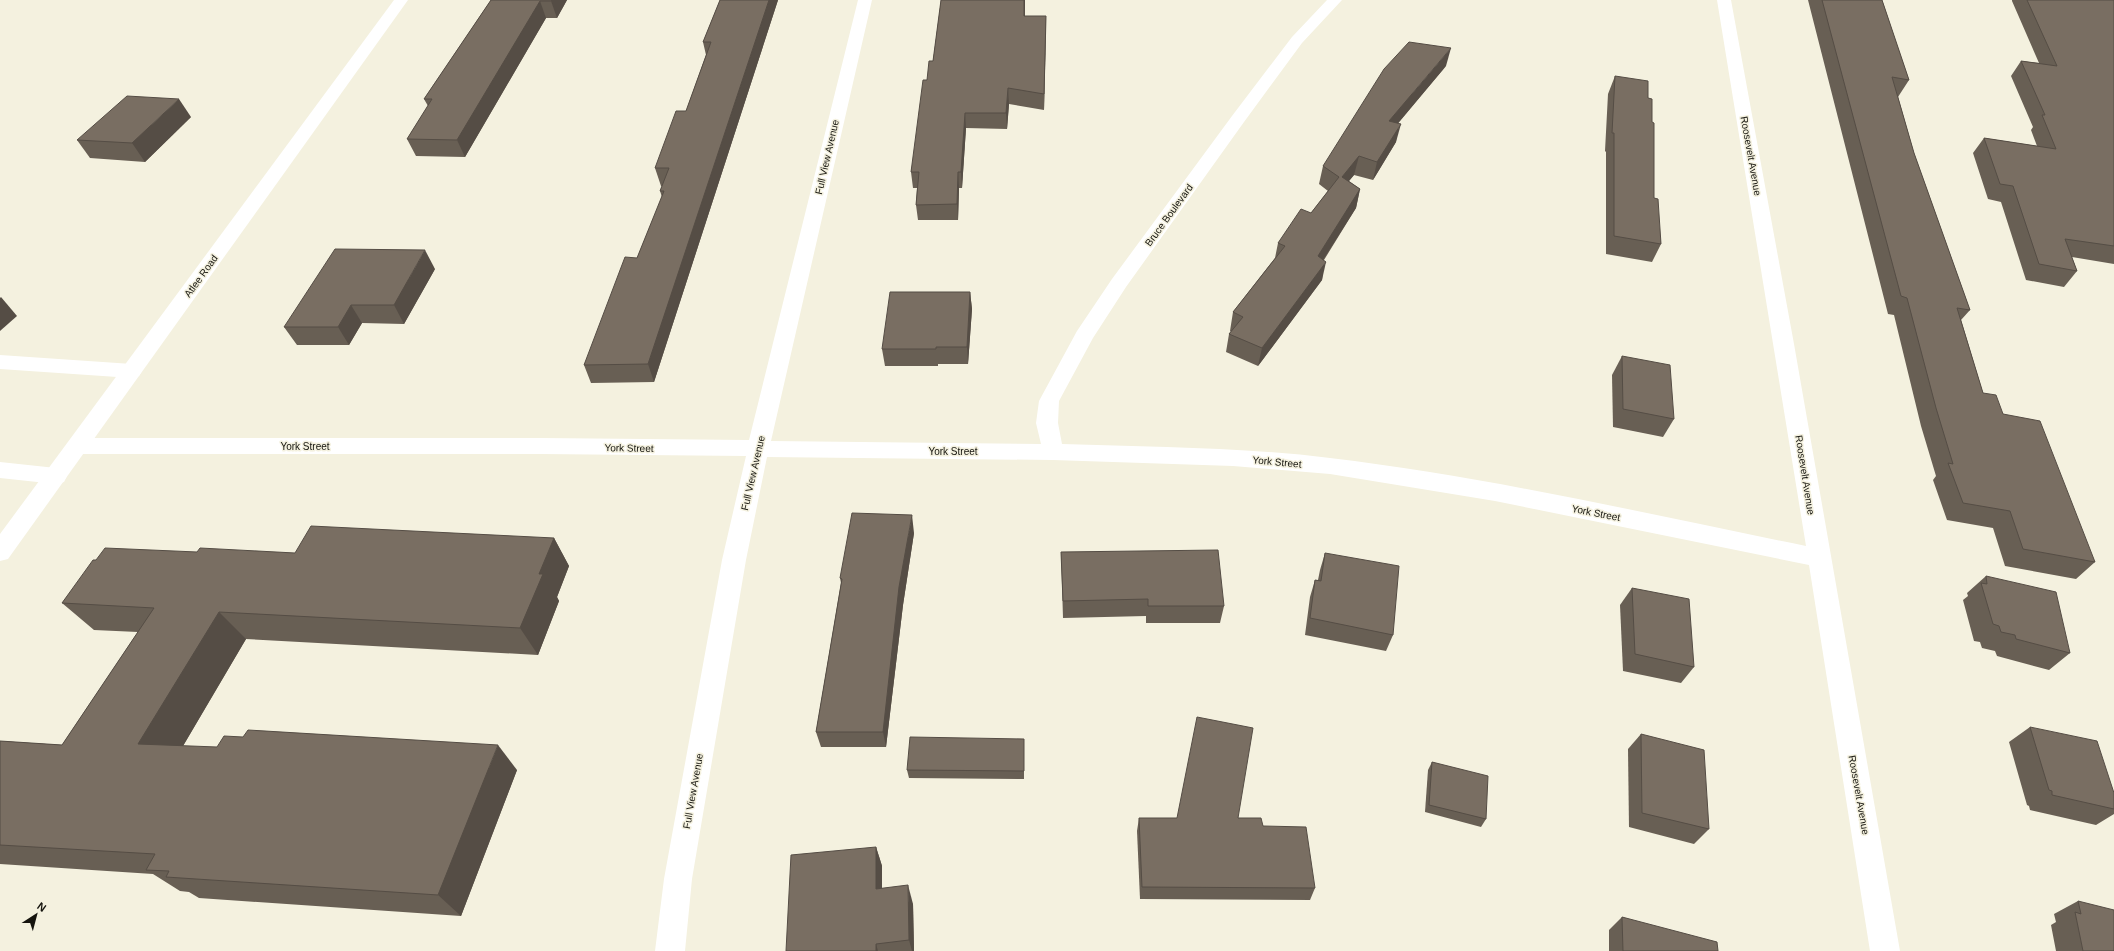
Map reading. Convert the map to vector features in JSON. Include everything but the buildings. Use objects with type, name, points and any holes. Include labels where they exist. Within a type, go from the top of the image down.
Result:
[{"type":"street","name":"Atlee Road","points":[[0,552],[401,0]]},
{"type":"street","name":"Full View Avenue","points":[[670,951],[678,879],[734,560],[758,449],[865,0]]},
{"type":"street","name":"Bruce Boulevard","points":[[1052,452],[1047,423],[1049,401],[1084,336],[1119,284],[1297,40],[1335,0]]},
{"type":"street","name":"Roosevelt Avenue","points":[[1724,0],[1786,352],[1885,951]]},
{"type":"street","points":[[0,362],[132,371]]},
{"type":"street","name":"York Street","points":[[78,446],[541,446],[1052,452],[1233,458],[1330,466],[1495,492],[1819,558]]},
{"type":"street","points":[[0,470],[56,476]]}]
